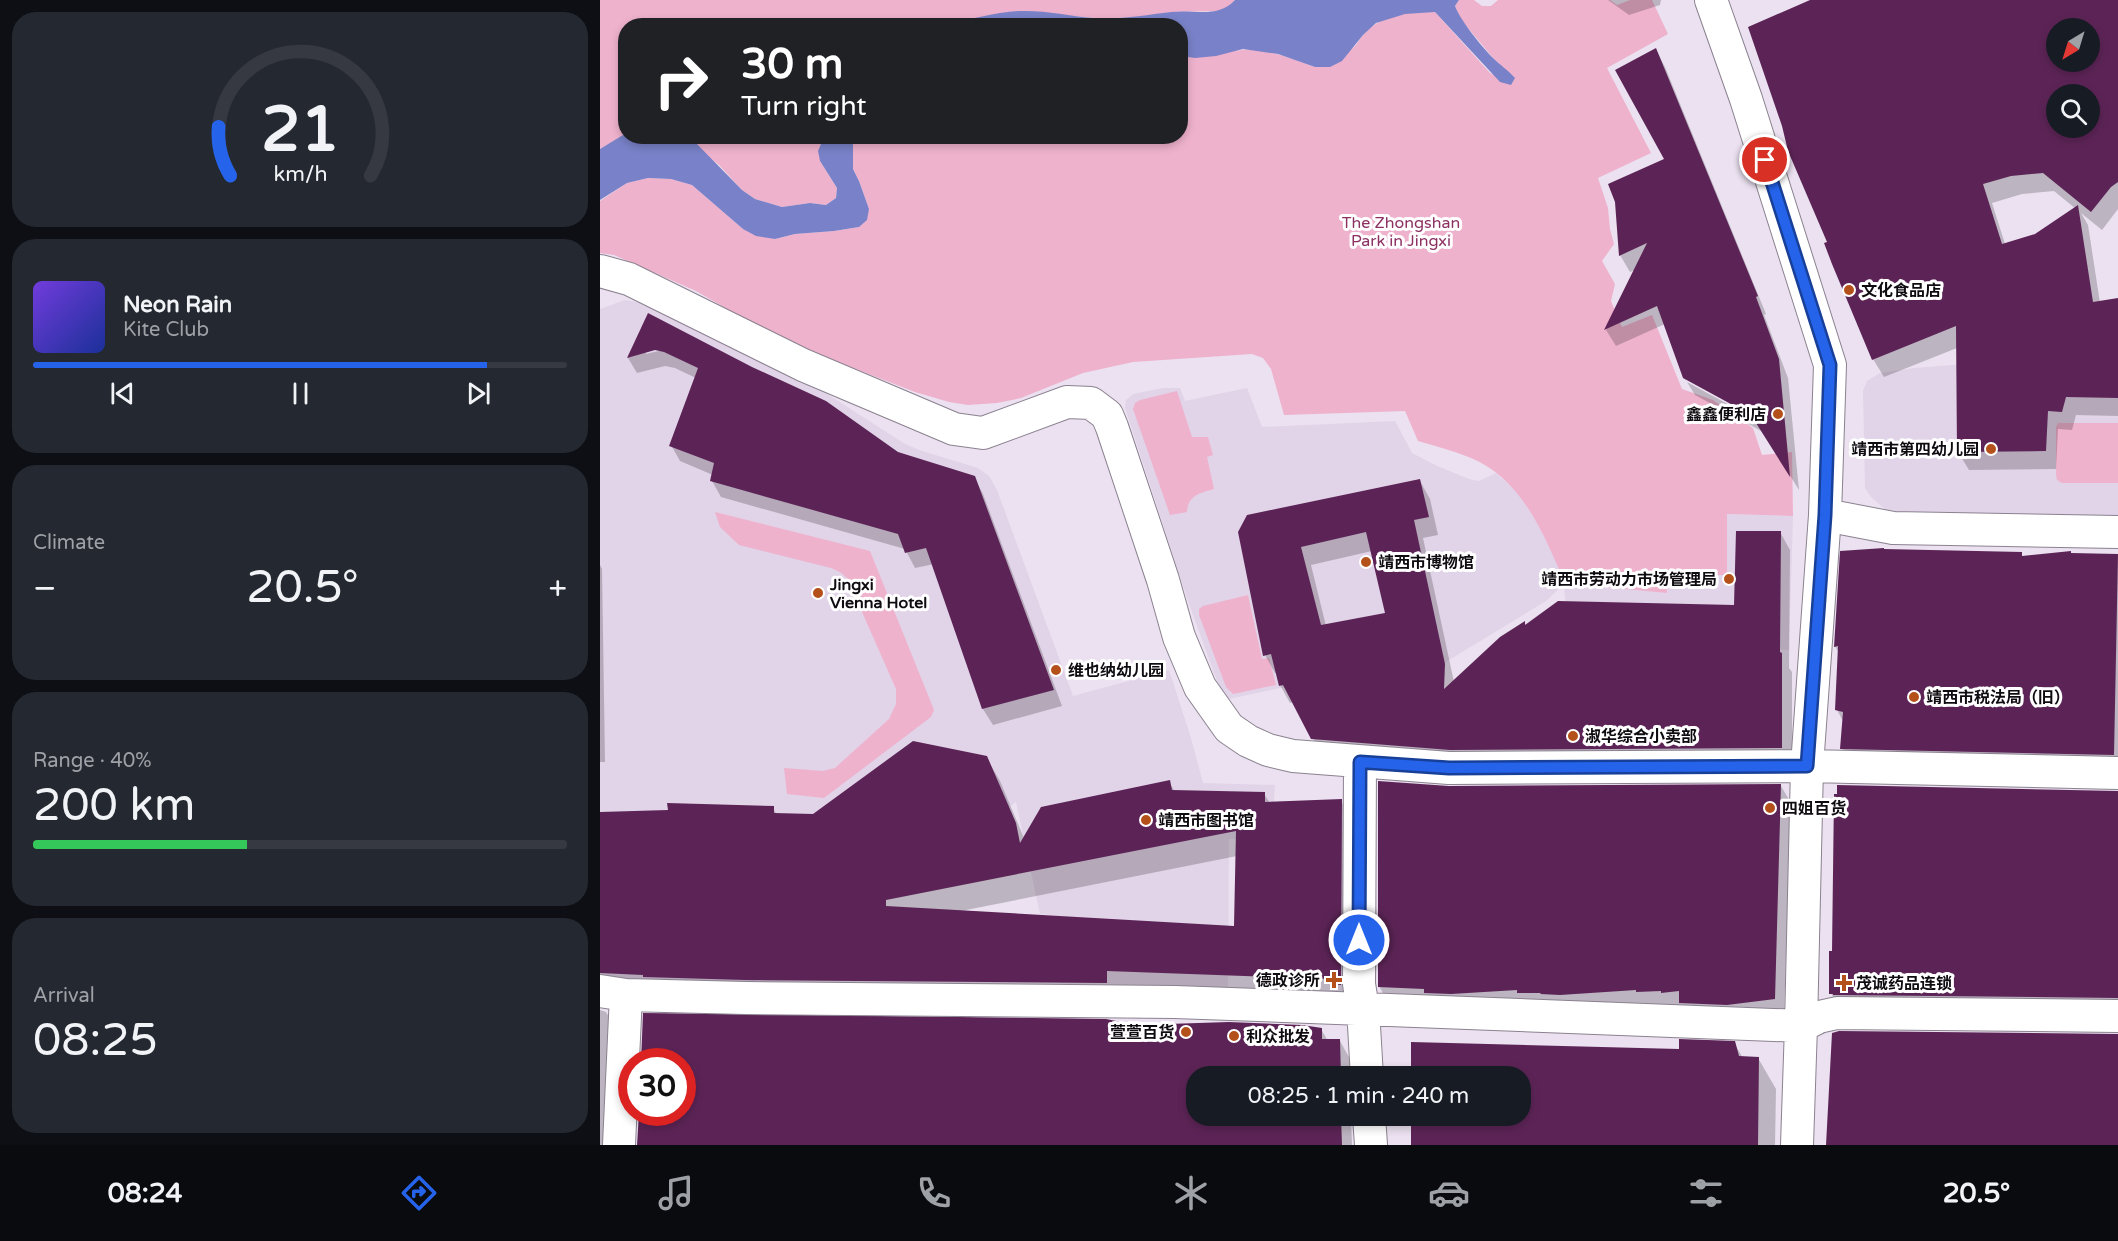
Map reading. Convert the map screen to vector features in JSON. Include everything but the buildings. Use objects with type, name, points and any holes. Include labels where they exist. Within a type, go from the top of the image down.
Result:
[{"type":"street","points":[[1711,0],[1746,99],[1830,365],[1825,515],[1807,766],[1797,1145]]},
{"type":"street","points":[[600,271],[629,279],[803,365],[954,429],[983,433],[1067,402],[1091,403],[1107,415],[1112,427],[1163,580],[1179,637],[1200,687],[1230,728],[1248,741],[1268,750],[1293,756],[1449,768],[1807,766],[2118,773]]},
{"type":"street","points":[[1825,515],[1893,528],[2118,532]]},
{"type":"street","points":[[1360,762],[1359,984],[1366,1066]]},
{"type":"street","points":[[619,1145],[613,993],[925,1001],[1023,999],[1175,1002],[1801,1026],[1820,1017],[1837,1013],[2118,1016]]},
{"type":"street","points":[[1370,1126],[1371,1145]]},
{"type":"shaded area","name":"Jingxi Vienna Hotel","points":[[625,300],[646,304],[824,392],[905,444],[978,468],[989,476],[997,490],[1073,696],[1169,670],[1203,783],[1275,785],[1271,841],[1229,839],[1228,987],[1059,983],[1059,916],[1040,914],[1016,802],[854,914],[755,918],[756,983],[600,981],[600,309]]},
{"type":"shaded area","name":"靖西市第四幼儿园","points":[[2118,360],[2118,517],[1905,516],[1887,511],[1871,497],[1865,488],[1863,391],[1867,381],[1880,373],[2004,361]]},
{"type":"shaded area","name":"靖西市博物馆","points":[[1163,388],[1180,388],[1185,401],[1247,388],[1262,427],[1395,421],[1412,453],[1437,466],[1479,481],[1496,473],[1518,493],[1536,519],[1547,542],[1667,592],[1667,575],[1727,514],[1793,516],[1789,650],[1568,638],[1564,584],[1546,601],[1416,680],[1318,680],[1224,700],[1189,604],[1125,408],[1126,400],[1133,394]]},
{"type":"green space","points":[[600,0],[1235,0],[1227,8],[1219,11],[1172,12],[1117,18],[1020,11],[985,18],[618,18],[618,139],[600,149]]},
{"type":"green space","name":"The Zhongshan Park in Jingxi","points":[[1459,0],[1474,0],[1482,6],[1491,6],[1498,0],[1610,0],[1617,5],[1630,0],[1652,0],[1668,34],[1607,68],[1651,153],[1598,178],[1608,208],[1614,244],[1602,261],[1615,284],[1611,301],[1622,327],[1652,315],[1682,389],[1713,400],[1753,428],[1762,455],[1792,452],[1793,516],[1727,514],[1727,575],[1667,575],[1667,593],[1565,583],[1530,511],[1505,480],[1489,468],[1465,455],[1418,441],[1405,411],[1284,415],[1271,369],[1263,358],[1252,354],[1133,362],[1083,373],[1021,398],[997,403],[968,405],[915,392],[781,340],[696,291],[614,255],[600,253],[600,201],[627,183],[648,178],[671,179],[692,185],[743,229],[775,239],[795,234],[859,227],[869,209],[853,169],[853,144],[1188,144],[1188,57],[1260,50],[1315,67],[1349,51],[1363,35],[1380,22],[1406,13],[1435,12],[1490,73],[1511,84],[1514,78],[1493,58],[1458,16],[1455,6]]},
{"type":"green space","points":[[692,144],[822,144],[820,161],[837,188],[836,198],[826,205],[810,203],[782,207],[755,199],[742,190],[719,165]]},
{"type":"green space","points":[[1177,391],[1192,437],[1208,437],[1213,455],[1207,457],[1214,489],[1192,498],[1187,512],[1170,515],[1133,409],[1135,403],[1140,400]]},
{"type":"green space","points":[[2058,423],[2118,423],[2118,483],[2062,483],[2057,480],[2056,427]]},
{"type":"green space","points":[[715,512],[870,551],[934,710],[931,717],[824,798],[787,794],[784,768],[823,771],[835,768],[889,719],[896,704],[896,689],[847,578],[831,568],[739,545],[720,527]]},
{"type":"green space","points":[[1248,595],[1262,659],[1269,658],[1276,685],[1233,694],[1226,687],[1199,615],[1199,609]]},
{"type":"water","points":[[1235,0],[1459,0],[1455,6],[1466,26],[1488,53],[1515,78],[1511,85],[1500,82],[1435,12],[1405,14],[1376,23],[1342,61],[1330,67],[1315,67],[1278,54],[1243,49],[1216,56],[1188,57],[1188,18],[1123,18],[1180,11],[1205,12],[1228,6]]},
{"type":"water","points":[[1020,11],[1103,18],[978,18]]},
{"type":"water","points":[[618,138],[618,144],[697,144],[742,190],[755,199],[782,207],[810,203],[826,205],[836,198],[837,188],[820,161],[818,151],[821,144],[853,144],[853,169],[869,209],[867,220],[859,227],[834,231],[795,234],[775,239],[756,236],[743,229],[692,185],[671,179],[648,178],[627,183],[600,200],[600,149]]},
{"type":"place","name":"文化食品店","points":[[1849,290]]},
{"type":"place","name":"鑫鑫便利店","points":[[1778,414]]},
{"type":"place","name":"靖西市第四幼儿园","points":[[1991,449]]},
{"type":"place","name":"靖西市博物馆","points":[[1366,562]]},
{"type":"place","name":"靖西市劳动力市场管理局","points":[[1729,579]]},
{"type":"place","name":"Jingxi Vienna Hotel","points":[[818,593]]},
{"type":"place","name":"维也纳幼儿园","points":[[1056,670]]},
{"type":"place","name":"靖西市税法局（旧）","points":[[1914,697]]},
{"type":"place","name":"淑华综合小卖部","points":[[1573,736]]},
{"type":"place","name":"四姐百货","points":[[1770,808]]},
{"type":"place","name":"靖西市图书馆","points":[[1146,820]]},
{"type":"place","name":"德政诊所","points":[[1334,980]]},
{"type":"place","name":"茂诚药品连锁","points":[[1844,983]]},
{"type":"place","name":"萱萱百货","points":[[1186,1032]]},
{"type":"place","name":"利众批发","points":[[1234,1036]]},
{"type":"route","points":[[1359,940],[1360,762],[1449,768],[1807,766],[1825,515],[1830,365],[1765,160]]}]
